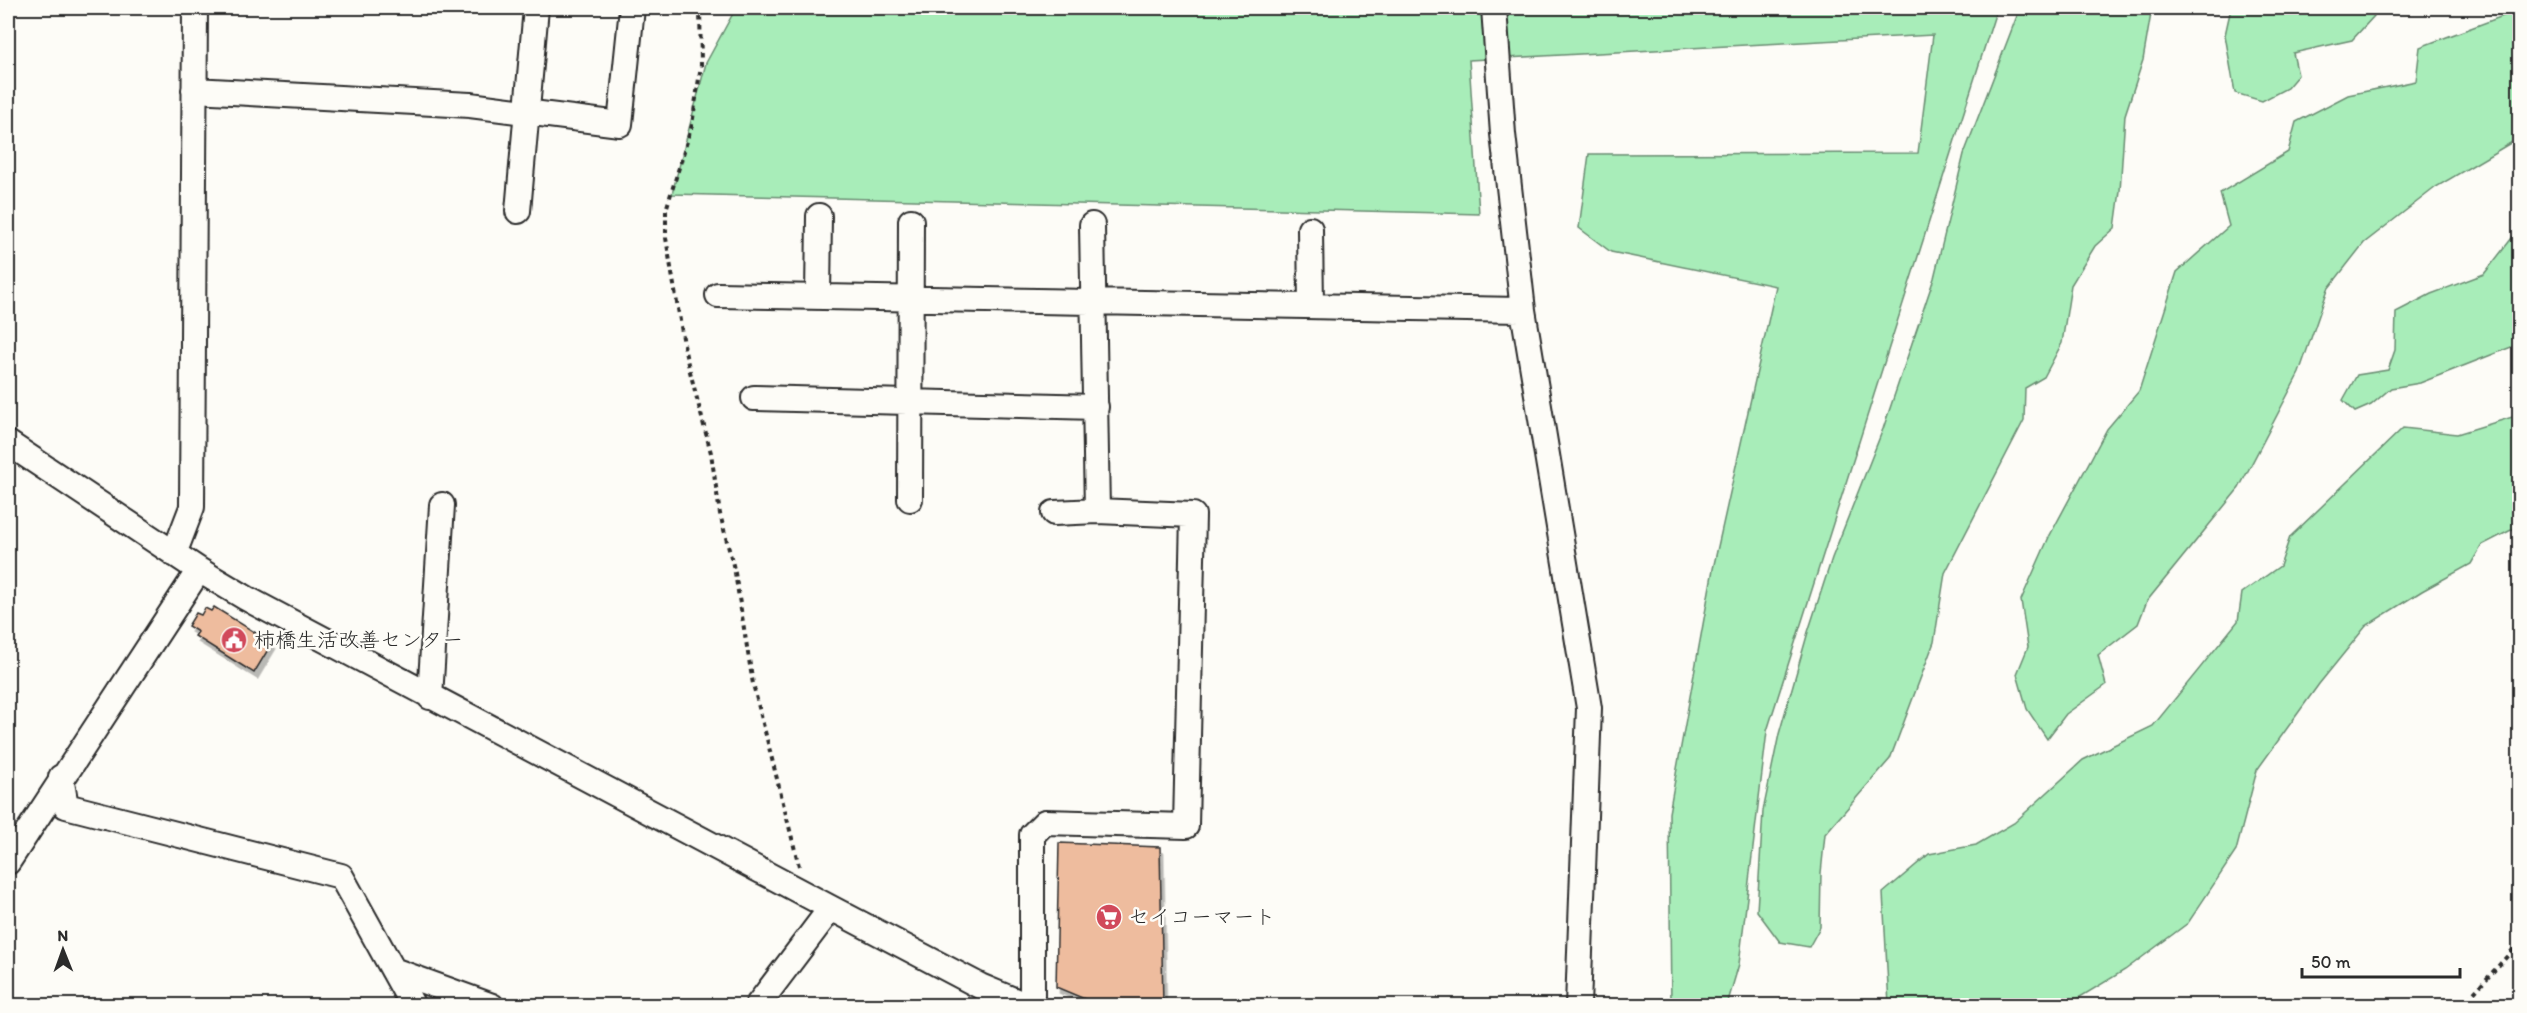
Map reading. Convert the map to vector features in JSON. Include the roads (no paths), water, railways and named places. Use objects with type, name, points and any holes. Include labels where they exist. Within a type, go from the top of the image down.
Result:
[{"type":"street","points":[[174,554],[192,507],[195,8]]},
{"type":"street","points":[[518,211],[536,8]]},
{"type":"street","points":[[194,90],[470,105],[620,124],[632,8]]},
{"type":"street","points":[[1494,8],[1503,134],[1523,310],[1589,708],[1578,1005]]},
{"type":"street","points":[[818,297],[819,216]]},
{"type":"street","points":[[910,499],[911,221]]},
{"type":"street","points":[[1092,225],[1097,511]]},
{"type":"street","points":[[1310,229],[1311,306]]},
{"type":"street","points":[[718,295],[1523,310]]},
{"type":"street","points":[[754,398],[1096,407]]},
{"type":"street","points":[[8,443],[199,570],[430,697],[980,986],[1030,1005],[1032,835],[1045,822],[1186,826],[1192,515],[1097,511],[1054,513]]},
{"type":"street","points":[[430,697],[442,505]]},
{"type":"street","points":[[8,862],[61,777],[199,570]]},
{"type":"street","points":[[61,777],[66,806],[341,876],[413,1005]]},
{"type":"street","points":[[757,1005],[831,908]]},
{"type":"street","points":[[393,970],[492,1005]]},
{"type":"place","name":"柿橋生活改善センター","points":[[234,640]]},
{"type":"place","name":"セイコーマート","points":[[1109,917]]}]
